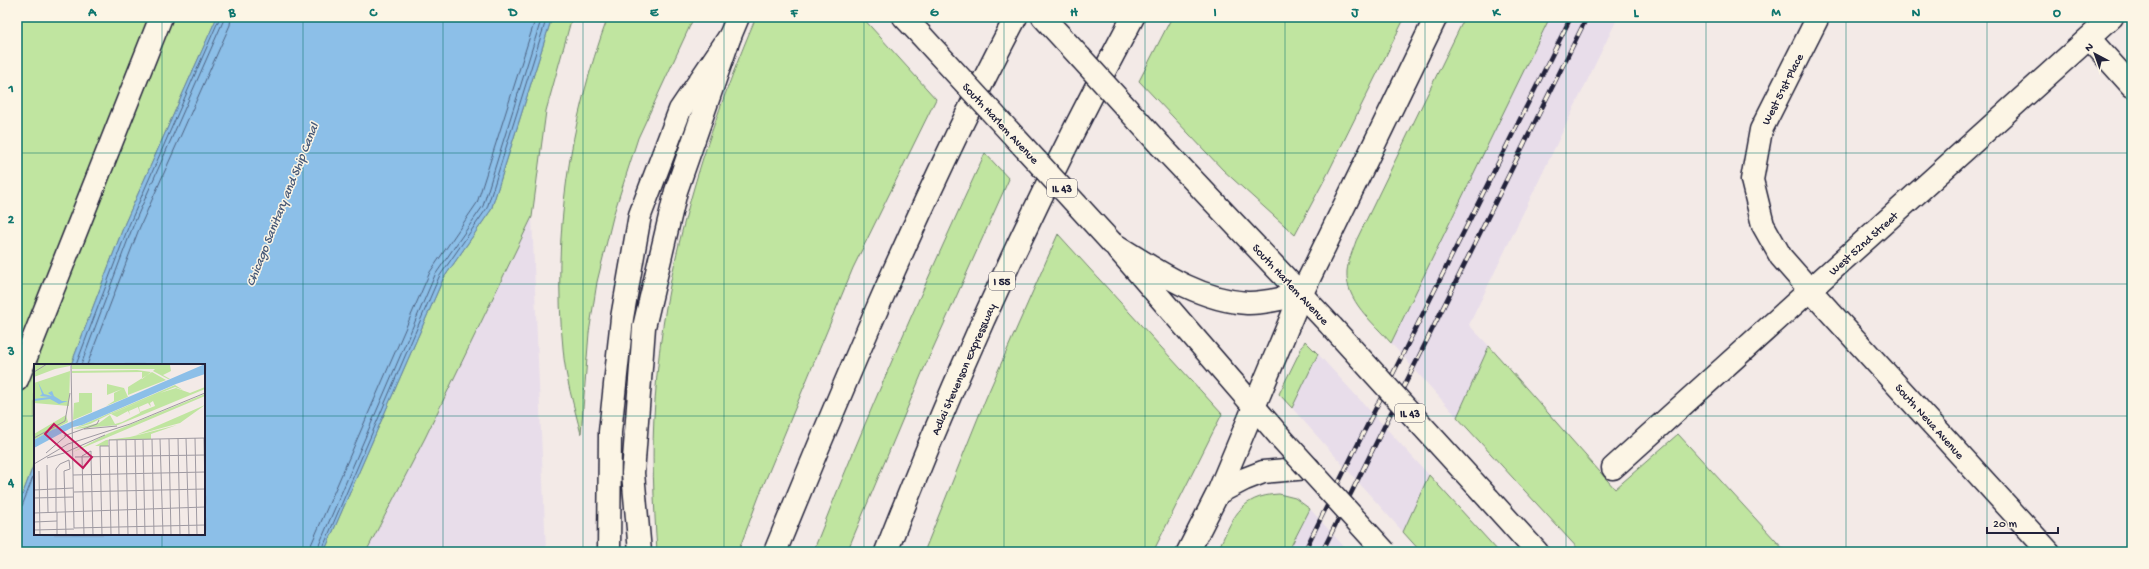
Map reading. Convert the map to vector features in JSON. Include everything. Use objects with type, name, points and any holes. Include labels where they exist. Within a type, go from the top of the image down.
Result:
[{"type":"main road","points":[[17,380],[161,17]]},
{"type":"main road","name":"South Harlem Avenue","points":[[904,17],[1112,243],[1282,439],[1385,552]]},
{"type":"main road","points":[[775,552],[843,385],[924,203],[1016,17]]},
{"type":"main road","name":"South Harlem Avenue","points":[[1043,17],[1161,146],[1332,327],[1537,552]]},
{"type":"main road","name":"Adlai Stevenson Expressway","points":[[886,552],[955,386],[1020,240],[1133,17]]},
{"type":"main road","points":[[1188,552],[1218,493],[1253,406],[1302,295],[1436,17]]},
{"type":"main road","name":"West 51st Place","points":[[1810,290],[1781,257],[1763,224],[1752,180],[1761,130],[1818,17]]},
{"type":"main road","points":[[2098,25],[2132,86]]},
{"type":"main road","name":"West 52nd Street","points":[[1613,468],[1810,290],[2098,25]]},
{"type":"main road","points":[[609,552],[610,432],[622,318],[640,215],[680,110],[734,26]]},
{"type":"main road","points":[[640,552],[633,473],[644,327],[676,191],[734,26]]},
{"type":"main road","points":[[1112,243],[1178,283],[1219,297],[1248,303],[1302,295]]},
{"type":"main road","name":"South Neva Avenue","points":[[1810,290],[2049,552]]},
{"type":"main road","points":[[1218,493],[1245,479],[1263,472],[1309,468]]},
{"type":"shaded area","points":[[1550,17],[1618,17],[1469,325],[1489,346],[1457,417],[1391,343]]},
{"type":"shaded area","points":[[532,217],[546,552],[366,552],[425,438]]},
{"type":"shaded area","points":[[1318,354],[1429,475],[1403,532],[1292,408]]},
{"type":"shaded area","points":[[1310,509],[1348,551],[1348,552],[1288,552]]},
{"type":"green space","points":[[17,17],[217,17],[125,223],[71,364],[34,364],[34,464],[17,509]]},
{"type":"green space","points":[[552,17],[572,17],[546,111],[532,217],[425,438],[366,552],[324,552],[443,279],[491,210]]},
{"type":"green space","points":[[608,17],[694,17],[638,138],[614,213],[597,282],[589,333],[581,434],[568,381],[563,348],[560,306],[562,222],[574,138],[583,97],[594,57]]},
{"type":"green space","points":[[756,17],[862,17],[936,99],[853,268],[763,486],[738,552],[657,552],[653,476],[653,439],[660,351],[667,302],[677,253],[703,157],[719,110]]},
{"type":"green space","points":[[1172,17],[1405,17],[1328,173],[1295,235],[1223,170],[1139,81]]},
{"type":"green space","points":[[1465,17],[1550,17],[1391,343],[1369,319],[1350,292],[1347,271],[1348,263],[1356,241]]},
{"type":"green space","points":[[985,153],[1009,179],[922,373],[847,552],[813,552],[896,351]]},
{"type":"green space","points":[[1058,234],[1222,414],[1153,552],[924,552],[986,398]]},
{"type":"green space","points":[[1305,341],[1318,354],[1292,408],[1279,394]]},
{"type":"green space","points":[[1489,346],[1615,489],[1678,434],[1786,552],[1581,552],[1457,417]]},
{"type":"green space","points":[[1429,475],[1499,552],[1421,552],[1403,532]]},
{"type":"green space","points":[[1279,494],[1295,498],[1310,509],[1288,552],[1217,552],[1239,511],[1254,499]]},
{"type":"water","name":"Chicago Sanitary and Ship Canal","points":[[217,17],[552,17],[491,210],[443,279],[324,552],[17,552],[17,509],[34,464],[34,535],[205,535],[205,364],[71,364],[125,223]]},
{"type":"railway","points":[[1304,552],[1571,17]]},
{"type":"railway","points":[[1322,552],[1587,17]]}]
